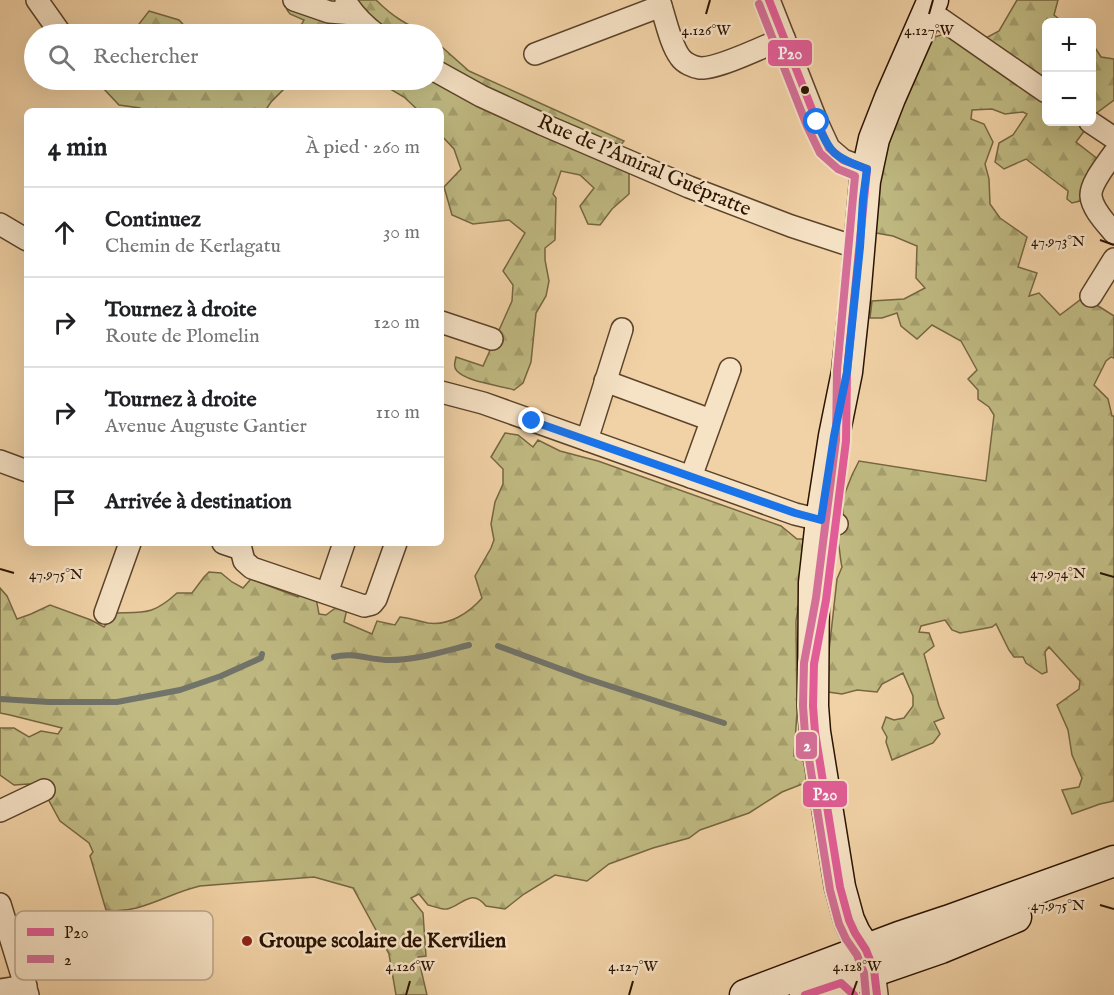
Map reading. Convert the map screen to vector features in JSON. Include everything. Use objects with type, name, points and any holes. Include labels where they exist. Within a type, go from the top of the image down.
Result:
[{"type":"street","points":[[37,0],[54,24]]},
{"type":"street","points":[[294,0],[329,12],[349,7],[363,24]]},
{"type":"street","points":[[769,0],[829,148],[843,160],[867,169]]},
{"type":"street","points":[[535,54],[660,3],[676,50],[681,59],[694,67],[716,66],[784,38]]},
{"type":"street","points":[[843,980],[840,887],[815,732],[814,664],[826,600],[829,522],[846,441],[847,372],[867,169],[874,139],[930,5],[1042,88]]},
{"type":"street","name":"Rue de l'Amiral Guépratte","points":[[444,76],[522,115],[689,187],[791,226],[860,247]]},
{"type":"street","points":[[1095,126],[1114,138]]},
{"type":"street","points":[[1114,153],[1094,185],[1091,197],[1098,213],[1114,232]]},
{"type":"street","points":[[0,224],[24,238]]},
{"type":"street","points":[[1091,296],[1114,259]]},
{"type":"street","points":[[444,323],[492,339]]},
{"type":"street","points":[[586,441],[622,329]]},
{"type":"street","points":[[691,477],[730,369]]},
{"type":"street","points":[[605,381],[711,420]]},
{"type":"street","points":[[444,387],[483,404],[586,441],[795,513],[829,522]]},
{"type":"street","points":[[444,393],[483,404]]},
{"type":"street","points":[[0,461],[24,470]]},
{"type":"street","points":[[105,613],[129,546]]},
{"type":"street","points":[[236,546],[244,561],[252,568],[364,606],[372,604],[376,599],[395,546]]},
{"type":"street","points":[[327,593],[343,546]]},
{"type":"street","points":[[0,810],[44,790]]},
{"type":"street","points":[[873,972],[899,937],[1114,861]]},
{"type":"street","points":[[745,995],[843,980],[873,972],[941,948],[1114,876]]},
{"type":"street","points":[[840,887],[849,920],[873,972]]},
{"type":"street","points":[[0,904],[15,952]]},
{"type":"street","points":[[806,995],[843,980]]},
{"type":"street","points":[[0,990],[27,991]]},
{"type":"green space","points":[[353,0],[376,0],[407,24],[344,24]]},
{"type":"green space","points":[[1017,0],[1058,0],[1054,15],[1058,18],[1042,18],[1042,126],[1088,126],[1076,142],[1099,160],[1084,200],[1072,203],[1067,199],[1068,191],[1026,159],[1004,169],[995,162],[999,143],[1013,135],[1027,114],[1023,112],[1005,114],[992,109],[972,110],[971,119],[984,124],[993,142],[985,164],[989,179],[990,204],[1000,218],[1027,237],[1018,267],[1037,273],[1029,296],[1039,293],[1060,315],[1084,297],[1114,316],[1114,358],[1111,357],[1106,361],[1094,385],[1108,399],[1112,416],[1114,416],[1114,801],[1072,814],[1062,790],[1079,787],[1082,778],[1072,755],[1068,730],[1057,705],[1079,689],[1080,681],[1049,647],[1045,652],[1047,672],[1042,674],[1026,663],[1023,657],[1014,657],[996,624],[992,627],[960,633],[952,630],[945,620],[921,626],[919,632],[929,633],[934,646],[924,654],[944,718],[934,722],[940,734],[933,743],[892,760],[886,742],[887,737],[882,728],[886,717],[894,720],[904,718],[913,706],[913,696],[903,673],[882,684],[877,692],[857,690],[842,694],[828,692],[825,687],[837,579],[842,567],[839,546],[834,535],[843,520],[843,498],[859,461],[986,481],[994,415],[989,407],[978,399],[978,390],[968,379],[977,370],[961,341],[932,325],[917,339],[901,326],[897,313],[882,318],[870,318],[872,301],[904,299],[925,288],[916,278],[917,246],[893,236],[876,233],[871,224],[874,180],[916,49],[935,37],[950,32],[986,38],[999,31]]},
{"type":"green space","points":[[290,4],[319,12],[335,24],[302,24],[304,20],[290,14],[287,10]]},
{"type":"green space","points":[[149,11],[179,20],[183,24],[139,24]]},
{"type":"green space","points":[[444,49],[469,71],[624,141],[609,159],[629,168],[629,194],[612,209],[600,225],[588,224],[580,206],[594,188],[580,175],[561,171],[553,194],[556,198],[555,240],[545,248],[549,281],[546,296],[536,313],[531,362],[523,383],[514,390],[468,378],[457,371],[455,364],[456,357],[483,366],[512,301],[513,285],[503,271],[525,233],[509,220],[473,224],[452,215],[444,187],[461,169],[454,149],[444,138],[444,108],[416,108],[392,90],[444,90]]},
{"type":"green space","points":[[1096,49],[1101,57],[1114,59],[1114,100],[1096,115]]},
{"type":"green space","points":[[105,90],[283,90],[267,108],[140,108],[119,105]]},
{"type":"green space","points":[[505,433],[518,435],[533,447],[538,440],[560,451],[598,461],[781,526],[808,545],[796,621],[797,712],[794,756],[810,765],[805,783],[782,792],[749,813],[700,830],[689,838],[609,864],[587,881],[555,875],[505,909],[486,906],[476,898],[466,899],[445,909],[428,905],[419,894],[411,898],[423,913],[426,956],[418,957],[427,995],[396,995],[389,954],[353,888],[314,877],[200,886],[142,906],[118,911],[106,910],[90,856],[93,852],[89,843],[60,821],[42,788],[29,784],[14,785],[0,775],[0,728],[14,728],[29,737],[41,731],[58,734],[62,728],[0,713],[0,588],[7,596],[17,619],[50,605],[104,627],[115,613],[148,611],[155,609],[177,593],[192,593],[209,572],[221,573],[243,588],[251,579],[298,597],[300,592],[316,598],[319,614],[326,615],[338,606],[347,609],[344,622],[372,634],[377,621],[395,625],[400,617],[428,623],[451,620],[471,609],[482,598],[475,576],[494,540],[491,524],[495,502],[503,484],[503,469],[491,457]]},
{"type":"waterway","points":[[334,657],[347,655],[385,660],[406,659],[469,645]]},
{"type":"waterway","points":[[498,646],[585,678],[724,723]]},
{"type":"waterway","points":[[0,699],[117,702],[180,690],[221,676],[261,658],[262,654]]},
{"type":"transit line","name":"P20","points":[[769,0],[829,148],[843,160],[867,169]]},
{"type":"transit line","name":"2","points":[[759,4],[807,126],[820,153],[838,169],[855,176],[837,371],[836,440],[816,598],[804,663],[803,706],[805,734],[830,890],[839,924],[857,955],[864,973],[866,995]]},
{"type":"transit line","name":"P20","points":[[867,169],[847,372],[846,441],[826,600],[814,664],[813,706],[815,732],[840,887],[849,920],[874,970],[877,995]]},
{"type":"transit line","name":"P20","points":[[805,995],[841,983],[854,995]]},
{"type":"place","name":"Groupe scolaire de Kervilien","points":[[247,941]]},
{"type":"route","points":[[532,421],[812,519],[821,520],[847,372],[867,169],[848,163],[834,153],[829,148],[817,122]]}]
